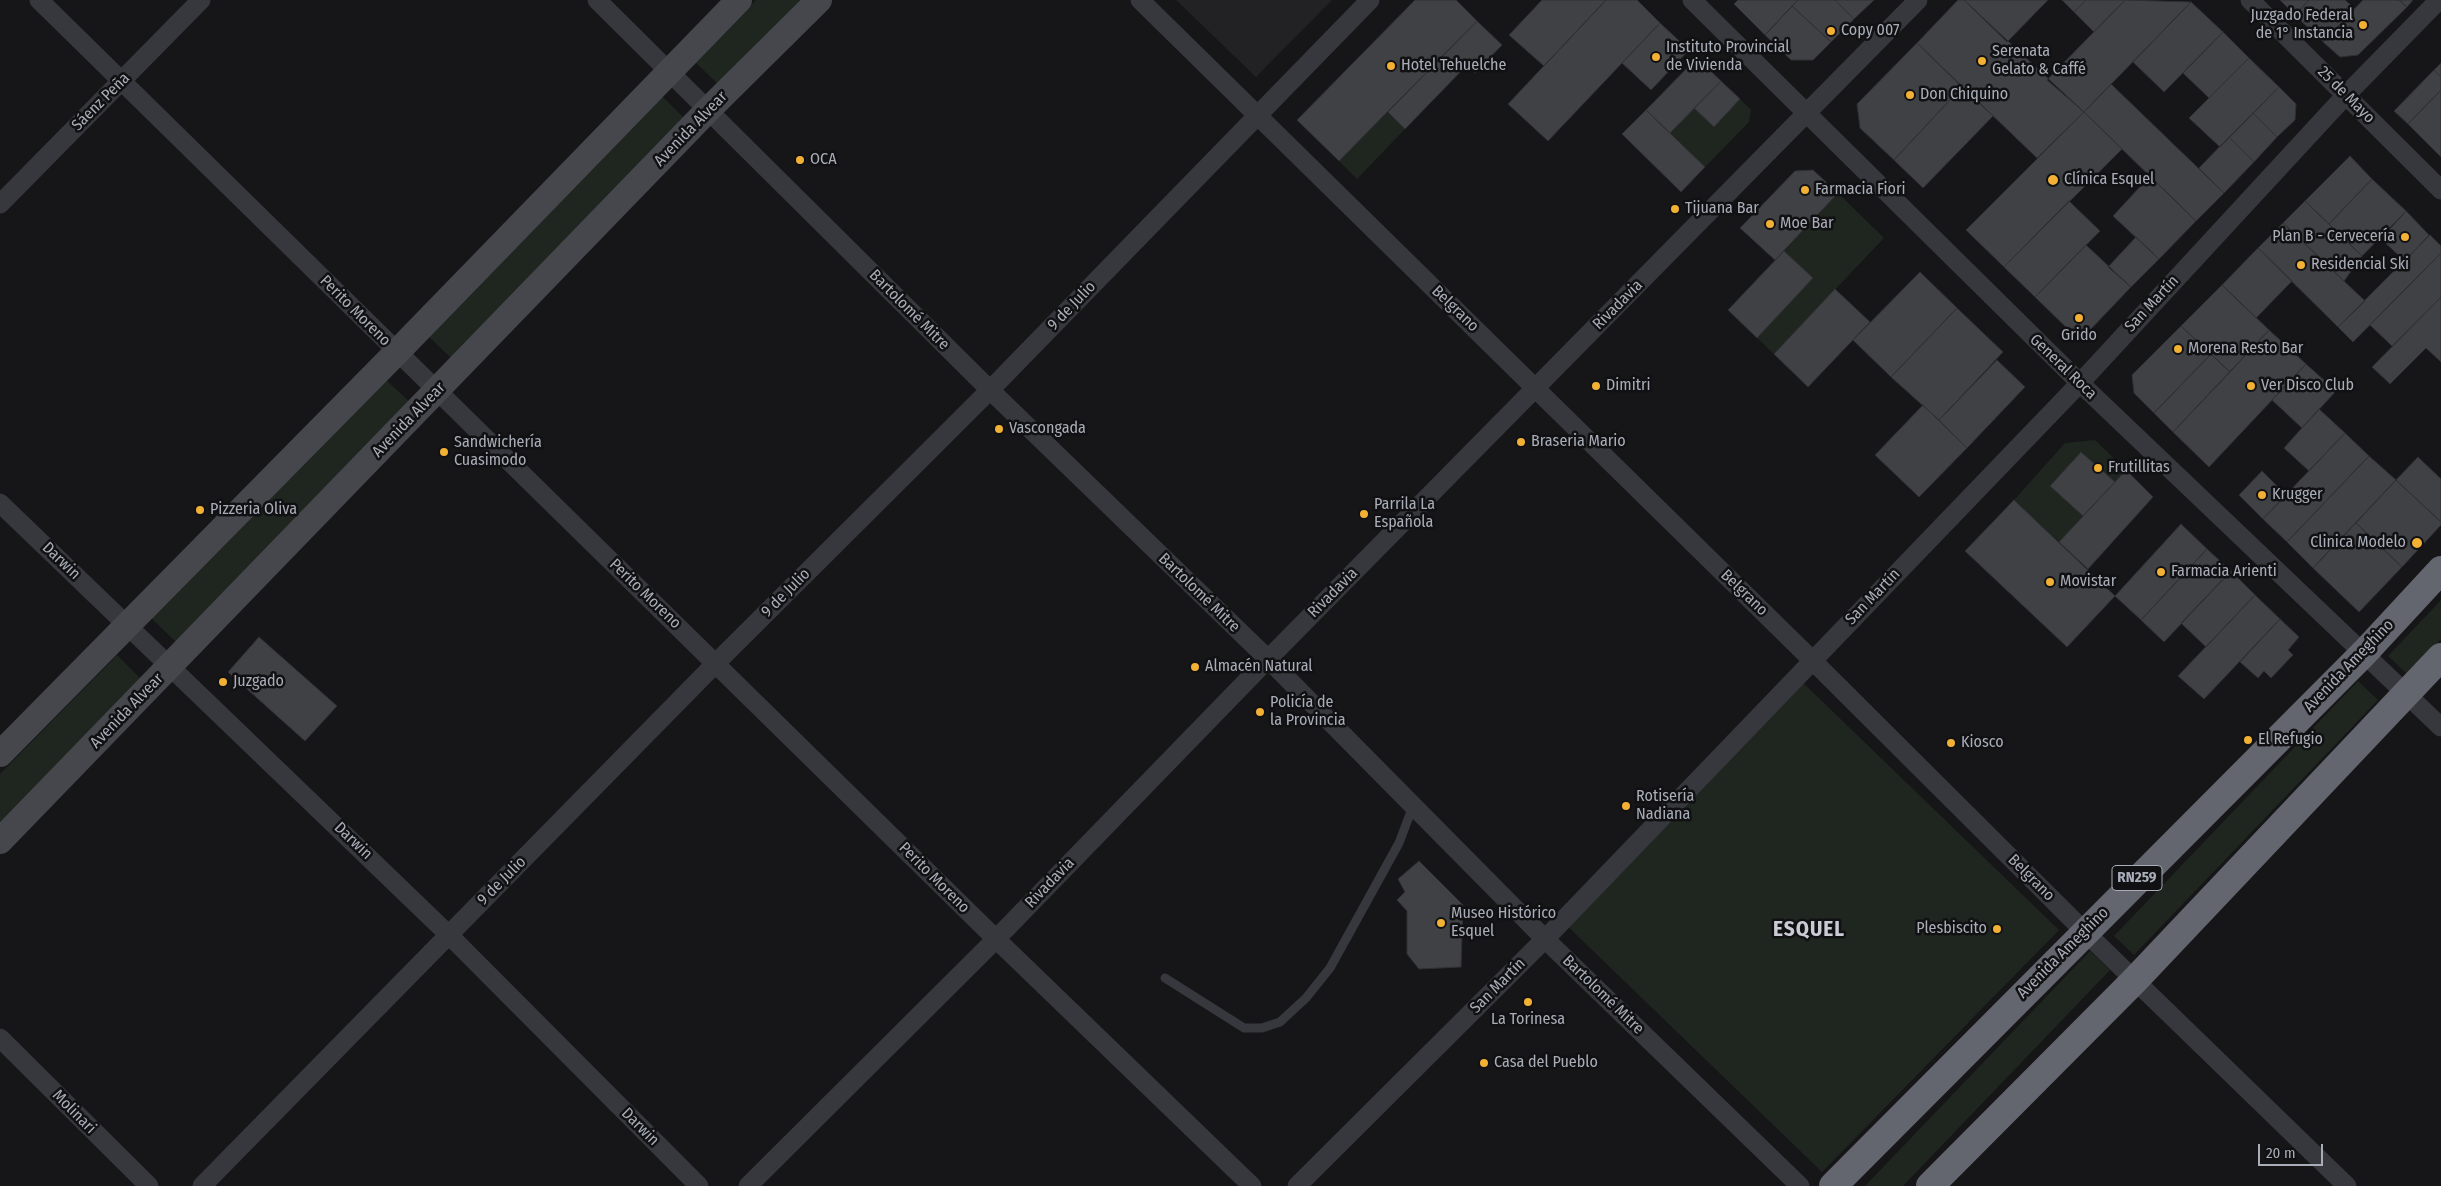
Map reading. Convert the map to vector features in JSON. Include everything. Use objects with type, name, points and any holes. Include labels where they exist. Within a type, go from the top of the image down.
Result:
[{"type":"highway","name":"Avenida Ameghino","points":[[1832,1186],[2364,652],[2441,570]]},
{"type":"highway","points":[[1930,1186],[2135,980],[2441,657]]},
{"type":"main road","points":[[0,754],[397,352],[740,0]]},
{"type":"main road","name":"Avenida Alvear","points":[[0,841],[172,666],[708,111],[819,0]]},
{"type":"street","name":"Perito Moreno","points":[[39,0],[436,392],[716,663],[996,939],[1252,1186]]},
{"type":"street","name":"Sáenz Peña","points":[[0,204],[201,0]]},
{"type":"street","name":"Bartolomé Mitre","points":[[597,0],[670,70],[708,111],[990,390],[1268,659],[1545,939],[1800,1186]]},
{"type":"street","name":"Belgrano","points":[[1140,0],[1812,660],[2084,931],[2347,1186]]},
{"type":"street","name":"9 de Julio","points":[[202,1186],[716,663],[990,390],[1370,0]]},
{"type":"street","name":"General Roca","points":[[1692,0],[2080,383],[2441,727]]},
{"type":"street","name":"Rivadavia","points":[[748,1186],[996,939],[1268,659],[1918,0]]},
{"type":"street","name":"25 de Mayo","points":[[2250,0],[2441,190]]},
{"type":"street","name":"San Martín","points":[[1298,1186],[1545,939],[2080,383],[2346,95],[2439,0]]},
{"type":"street","name":"Darwin","points":[[0,503],[172,666],[449,935],[700,1186]]},
{"type":"street","name":"Molinari","points":[[0,1038],[149,1186]]},
{"type":"lane","points":[[1165,978],[1244,1028],[1262,1028],[1280,1022],[1306,998],[1330,968],[1399,843],[1413,806]]},
{"type":"shaded area","points":[[756,0],[808,0],[722,88],[695,62]]},
{"type":"shaded area","points":[[1176,0],[1332,0],[1256,77]]},
{"type":"shaded area","points":[[661,95],[687,121],[453,360],[427,335]]},
{"type":"shaded area","points":[[1740,99],[1751,110],[1749,122],[1705,167],[1670,133],[1694,108],[1714,126]]},
{"type":"shaded area","points":[[1388,112],[1405,129],[1357,179],[1339,161]]},
{"type":"shaded area","points":[[1838,193],[1884,238],[1774,354],[1757,338],[1812,278],[1784,251]]},
{"type":"shaded area","points":[[384,378],[411,403],[177,643],[150,617]]},
{"type":"shaded area","points":[[2095,440],[2126,470],[2115,482],[2081,452],[2050,486],[2083,516],[2059,542],[2014,500],[2065,443]]},
{"type":"shaded area","points":[[2441,600],[2441,639],[2407,674],[2388,656]]},
{"type":"shaded area","points":[[117,655],[143,681],[0,827],[0,774]]},
{"type":"shaded area","points":[[1796,676],[2059,930],[1822,1172],[1560,919]]},
{"type":"shaded area","points":[[2358,681],[2378,700],[2134,955],[2114,936]]},
{"type":"shaded area","points":[[2090,951],[2110,970],[1903,1186],[1865,1186]]},
{"type":"building","name":"Hotel Tehuelche","points":[[1415,0],[1456,0],[1477,21],[1339,161],[1297,120]]},
{"type":"building","points":[[1542,0],[1606,0],[1544,66],[1509,35]]},
{"type":"building","points":[[1606,0],[1637,0],[1660,23],[1548,141],[1508,104]]},
{"type":"building","points":[[1738,0],[1798,0],[1765,35],[1734,4]]},
{"type":"building","name":"Copy 007","points":[[1798,0],[1835,0],[1854,19],[1831,42],[1792,6]]},
{"type":"building","points":[[1835,0],[1874,0],[1854,19]]},
{"type":"building","name":"Serenata Gelato & Caffé","points":[[1958,0],[1964,0],[2084,112],[2037,158],[1917,43]]},
{"type":"building","points":[[1964,0],[2048,0],[2007,42]]},
{"type":"building","points":[[2062,0],[2086,0],[2074,12]]},
{"type":"building","points":[[2086,0],[2125,0],[2094,32],[2074,12]]},
{"type":"building","points":[[2125,0],[2191,2],[2084,112],[2047,80]]},
{"type":"building","points":[[2280,0],[2309,0],[2295,15]]},
{"type":"building","points":[[2309,0],[2345,0],[2355,9],[2323,42],[2295,15]]},
{"type":"building","name":"Juzgado Federal de 1° Instancia","points":[[2363,0],[2399,0],[2407,7],[2358,55],[2340,57],[2323,42]]},
{"type":"building","points":[[2399,0],[2413,0],[2407,7]]},
{"type":"building","points":[[2191,2],[2223,32],[2164,92],[2133,62]]},
{"type":"building","points":[[1792,6],[1831,42],[1813,60],[1791,60],[1765,35]]},
{"type":"building","points":[[1477,21],[1502,45],[1475,73],[1467,65],[1405,129],[1388,112]]},
{"type":"building","name":"Instituto Provincial de Vivienda","points":[[1660,23],[1689,50],[1651,90],[1622,63]]},
{"type":"building","points":[[2223,32],[2249,58],[2209,98],[2183,73]]},
{"type":"building","name":"Don Chiquino","points":[[1917,43],[1962,87],[1894,160],[1860,128],[1857,104]]},
{"type":"building","points":[[1697,58],[1721,81],[1670,133],[1646,110]]},
{"type":"building","points":[[2249,58],[2279,87],[2220,147],[2189,118]]},
{"type":"building","points":[[2441,63],[2441,77],[2434,70]]},
{"type":"building","points":[[2434,70],[2441,77],[2441,90],[2408,124],[2394,111]]},
{"type":"building","points":[[1721,81],[1740,99],[1714,127],[1694,108]]},
{"type":"building","points":[[2111,84],[2224,193],[2196,221],[2084,112]]},
{"type":"building","points":[[1962,87],[1993,116],[1923,188],[1894,160]]},
{"type":"building","points":[[2279,87],[2296,104],[2295,120],[2277,137],[2253,113]]},
{"type":"building","points":[[2441,90],[2441,157],[2408,124]]},
{"type":"building","points":[[1646,110],[1705,167],[1681,192],[1622,134]]},
{"type":"building","name":"Clínica Esquel","points":[[2084,112],[2122,149],[2004,267],[1966,230]]},
{"type":"building","points":[[2253,113],[2277,137],[2254,162],[2229,137]]},
{"type":"building","points":[[2229,137],[2254,162],[2224,193],[2199,168]]},
{"type":"building","points":[[2350,156],[2372,179],[2329,224],[2305,201]]},
{"type":"building","points":[[1813,170],[1838,193],[1775,260],[1740,228],[1795,171]]},
{"type":"building","points":[[2150,176],[2196,221],[2159,259],[2113,216]]},
{"type":"building","points":[[2372,179],[2406,211],[2362,256],[2329,224]]},
{"type":"building","points":[[2069,201],[2100,231],[2035,297],[2004,267]]},
{"type":"building","points":[[2305,201],[2362,256],[2344,281],[2283,223]]},
{"type":"building","name":"Plan B - Cervecería","points":[[2406,211],[2429,235],[2405,261],[2381,239]]},
{"type":"building","name":"Residencial Ski","points":[[2283,223],[2365,301],[2338,327],[2258,248]]},
{"type":"building","points":[[2430,235],[2441,246],[2441,253],[2353,342],[2338,327]]},
{"type":"building","points":[[2136,237],[2159,259],[2131,287],[2108,267]]},
{"type":"building","points":[[2086,245],[2131,287],[2089,331],[2071,332],[2035,297]]},
{"type":"building","points":[[2258,248],[2292,281],[2256,318],[2222,285]]},
{"type":"building","points":[[1784,251],[1813,278],[1757,338],[1728,310]]},
{"type":"building","points":[[2441,253],[2441,297],[2392,346],[2370,325]]},
{"type":"building","points":[[1920,272],[1957,308],[1891,377],[1853,340]]},
{"type":"building","points":[[2222,285],[2269,330],[2230,372],[2181,326]]},
{"type":"building","points":[[1835,289],[1870,322],[1808,387],[1774,354]]},
{"type":"building","points":[[2441,297],[2441,362],[2426,348],[2390,384],[2372,367]]},
{"type":"building","points":[[1957,308],[2003,352],[1939,420],[1891,377]]},
{"type":"building","points":[[2181,326],[2211,354],[2154,413],[2134,393],[2132,375]]},
{"type":"building","name":"Ver Disco Club","points":[[2269,330],[2306,364],[2209,467],[2173,432]]},
{"type":"building","points":[[2211,354],[2230,372],[2173,432],[2154,413]]},
{"type":"building","points":[[1997,360],[2025,387],[1967,448],[1939,420]]},
{"type":"building","points":[[2306,364],[2336,391],[2302,428],[2272,400]]},
{"type":"building","points":[[1923,405],[1967,448],[1919,497],[1875,455]]},
{"type":"building","points":[[2319,409],[2345,433],[2309,471],[2284,448]]},
{"type":"building","points":[[2345,433],[2369,456],[2287,542],[2263,519]]},
{"type":"building","points":[[2081,452],[2115,482],[2083,516],[2050,486]]},
{"type":"building","points":[[2369,456],[2396,480],[2313,568],[2287,542]]},
{"type":"building","points":[[2418,457],[2441,479],[2441,522],[2396,480]]},
{"type":"building","points":[[2126,470],[2153,497],[2088,569],[2059,542]]},
{"type":"building","name":"Krugger","points":[[2262,471],[2286,495],[2263,519],[2239,495]]},
{"type":"building","points":[[2396,480],[2441,522],[2441,525],[2402,567],[2356,523]]},
{"type":"building","name":"Movistar","points":[[2014,500],[2115,596],[2067,647],[1965,551]]},
{"type":"building","points":[[2356,523],[2402,567],[2359,612],[2313,568]]},
{"type":"building","name":"Farmacia Arienti","points":[[2181,524],[2207,549],[2141,620],[2115,596]]},
{"type":"building","points":[[2207,549],[2231,571],[2164,642],[2141,620]]},
{"type":"building","points":[[2231,571],[2255,595],[2206,647],[2181,623]]},
{"type":"building","points":[[2255,595],[2280,619],[2204,699],[2178,676]]},
{"type":"building","points":[[2280,619],[2299,637],[2288,650],[2293,655],[2271,678],[2264,671],[2258,678],[2240,662]]},
{"type":"building","points":[[259,637],[337,706],[305,741],[228,672]]},
{"type":"building","points":[[1419,861],[1463,905],[1461,967],[1419,969],[1407,954],[1407,911],[1397,900],[1405,892],[1398,879]]},
{"type":"place","name":"Juzgado Federal de 1° Instancia","points":[[2363,25]]},
{"type":"place","name":"Copy 007","points":[[1831,31]]},
{"type":"place","name":"Instituto Provincial de Vivienda","points":[[1656,57]]},
{"type":"place","name":"Serenata Gelato & Caffé","points":[[1982,61]]},
{"type":"place","name":"Hotel Tehuelche","points":[[1391,66]]},
{"type":"place","name":"Don Chiquino","points":[[1910,95]]},
{"type":"place","name":"OCA","points":[[800,160]]},
{"type":"place","name":"Clínica Esquel","points":[[2053,180]]},
{"type":"place","name":"Farmacia Fiori","points":[[1805,190]]},
{"type":"place","name":"Tijuana Bar","points":[[1675,209]]},
{"type":"place","name":"Moe Bar","points":[[1770,224]]},
{"type":"place","name":"Plan B - Cervecería","points":[[2405,237]]},
{"type":"place","name":"Residencial Ski","points":[[2301,265]]},
{"type":"place","name":"Grido","points":[[2079,318]]},
{"type":"place","name":"Morena Resto Bar","points":[[2178,349]]},
{"type":"place","name":"Dimitri","points":[[1596,386]]},
{"type":"place","name":"Ver Disco Club","points":[[2251,386]]},
{"type":"place","name":"Vascongada","points":[[999,429]]},
{"type":"place","name":"Braseria Mario","points":[[1521,442]]},
{"type":"place","name":"Sandwichería Cuasimodo","points":[[444,452]]},
{"type":"place","name":"Frutillitas","points":[[2098,468]]},
{"type":"place","name":"Krugger","points":[[2262,495]]},
{"type":"place","name":"Pizzeria Oliva","points":[[200,510]]},
{"type":"place","name":"Parrila La Española","points":[[1364,514]]},
{"type":"place","name":"Clinica Modelo","points":[[2417,543]]},
{"type":"place","name":"Farmacia Arienti","points":[[2161,572]]},
{"type":"place","name":"Movistar","points":[[2050,582]]},
{"type":"place","name":"Almacén Natural","points":[[1195,667]]},
{"type":"place","name":"Juzgado","points":[[223,682]]},
{"type":"place","name":"Policía de la Provincia","points":[[1260,712]]},
{"type":"place","name":"El Refugio","points":[[2248,740]]},
{"type":"place","name":"Kiosco","points":[[1951,743]]},
{"type":"place","name":"Rotisería Nadiana","points":[[1626,806]]},
{"type":"place","name":"Museo Histórico Esquel","points":[[1441,923]]},
{"type":"place","name":"Plesbiscito","points":[[1997,929]]},
{"type":"place","name":"La Torinesa","points":[[1528,1002]]},
{"type":"place","name":"Casa del Pueblo","points":[[1484,1063]]},
{"type":"district","name":"ESQUEL","points":[[1809,930]]}]
